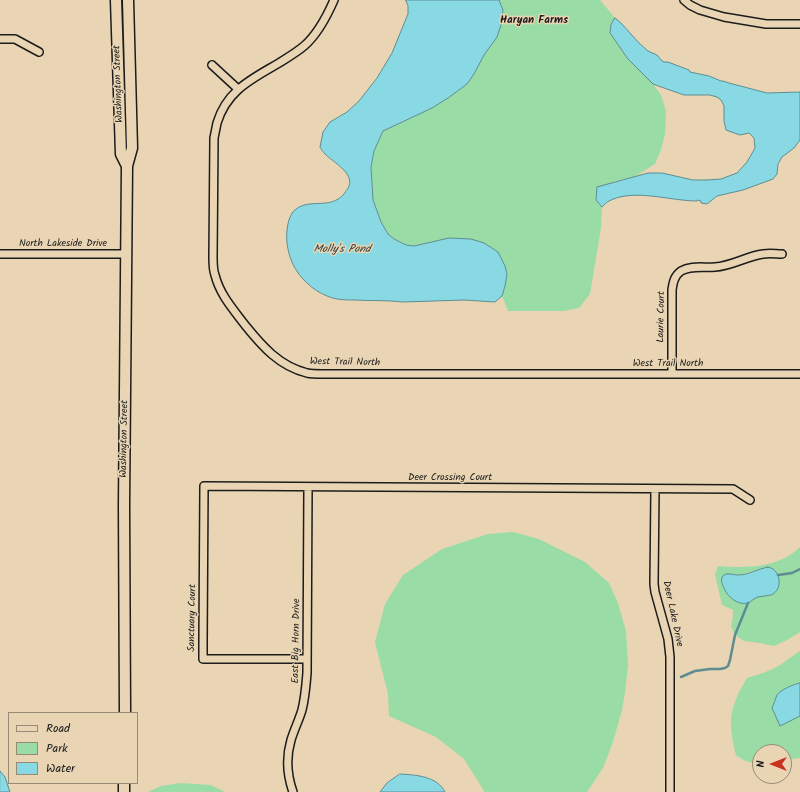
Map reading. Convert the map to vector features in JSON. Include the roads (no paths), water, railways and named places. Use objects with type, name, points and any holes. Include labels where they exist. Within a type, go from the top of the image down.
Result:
[{"type":"main road","name":"Washington Street","points":[[116,0],[121,154],[127,166]]},
{"type":"main road","name":"Washington Street","points":[[125,712],[124,505],[127,166],[132,148],[128,0]]},
{"type":"street","name":"West Trail North","points":[[334,0],[329,12],[314,36],[304,46],[289,57],[245,83],[238,89],[223,109],[217,123],[214,138],[214,274],[226,301],[262,346],[273,356],[285,364],[299,370],[308,373],[322,374],[800,374]]},
{"type":"street","points":[[684,0],[700,10],[724,17],[766,24],[800,24]]},
{"type":"street","points":[[0,39],[15,40],[39,52]]},
{"type":"street","points":[[212,64],[238,89]]},
{"type":"street","name":"North Lakeside Drive","points":[[0,254],[126,254]]},
{"type":"street","name":"Laurie Court","points":[[672,374],[672,290],[673,282],[677,275],[689,268],[716,267],[729,265],[763,254],[782,254]]},
{"type":"street","name":"Deer Crossing Court","points":[[204,543],[204,486],[733,489],[750,500]]},
{"type":"street","name":"East Big Horn Drive","points":[[293,792],[288,769],[288,754],[291,740],[302,710],[306,692],[307,674],[308,487]]},
{"type":"street","name":"Deer Lake Drive","points":[[655,489],[654,584],[668,639],[670,657],[670,792]]},
{"type":"street","name":"Sanctuary Court","points":[[204,543],[204,642],[202,659],[307,659]]},
{"type":"water","name":"Molly's Pond","points":[[406,0],[499,0],[503,10],[501,25],[497,37],[484,55],[467,84],[432,108],[383,131],[374,151],[371,167],[373,200],[381,222],[388,234],[394,239],[406,245],[414,246],[449,238],[471,239],[484,243],[498,252],[507,274],[502,296],[495,302],[464,300],[403,302],[345,300],[334,298],[319,292],[307,283],[296,270],[289,254],[287,230],[289,220],[293,212],[296,209],[308,204],[333,202],[339,199],[349,187],[350,181],[346,172],[325,154],[320,147],[323,132],[330,122],[347,112],[359,101],[377,78],[392,53],[408,14]]},
{"type":"water","points":[[615,18],[639,43],[648,51],[657,55],[664,62],[668,62],[689,70],[690,72],[767,93],[800,92],[800,140],[794,148],[782,157],[778,164],[777,174],[773,179],[743,190],[717,196],[707,204],[701,203],[701,201],[697,200],[641,195],[619,197],[609,201],[602,207],[596,200],[597,187],[648,173],[662,173],[693,180],[721,179],[737,173],[747,162],[755,148],[754,138],[749,133],[740,135],[726,130],[724,121],[724,106],[721,100],[717,97],[710,95],[684,95],[653,84],[628,59],[610,33],[611,25]]},
{"type":"water","points":[[768,567],[776,572],[779,579],[777,590],[771,595],[755,598],[744,604],[733,600],[725,591],[721,580],[724,575],[742,575]]},
{"type":"water","points":[[800,683],[800,716],[780,726],[772,708],[777,695],[781,691]]},
{"type":"water","points":[[0,771],[5,777],[10,792],[0,792]]},
{"type":"water","points":[[400,774],[426,777],[437,783],[445,792],[380,792],[387,783]]},
{"type":"waterway","points":[[778,575],[792,573],[800,569]]},
{"type":"waterway","points":[[681,677],[695,671],[720,669],[728,666],[735,635],[748,603]]},
{"type":"district","name":"Haryan Farms","points":[[534,21]]}]
